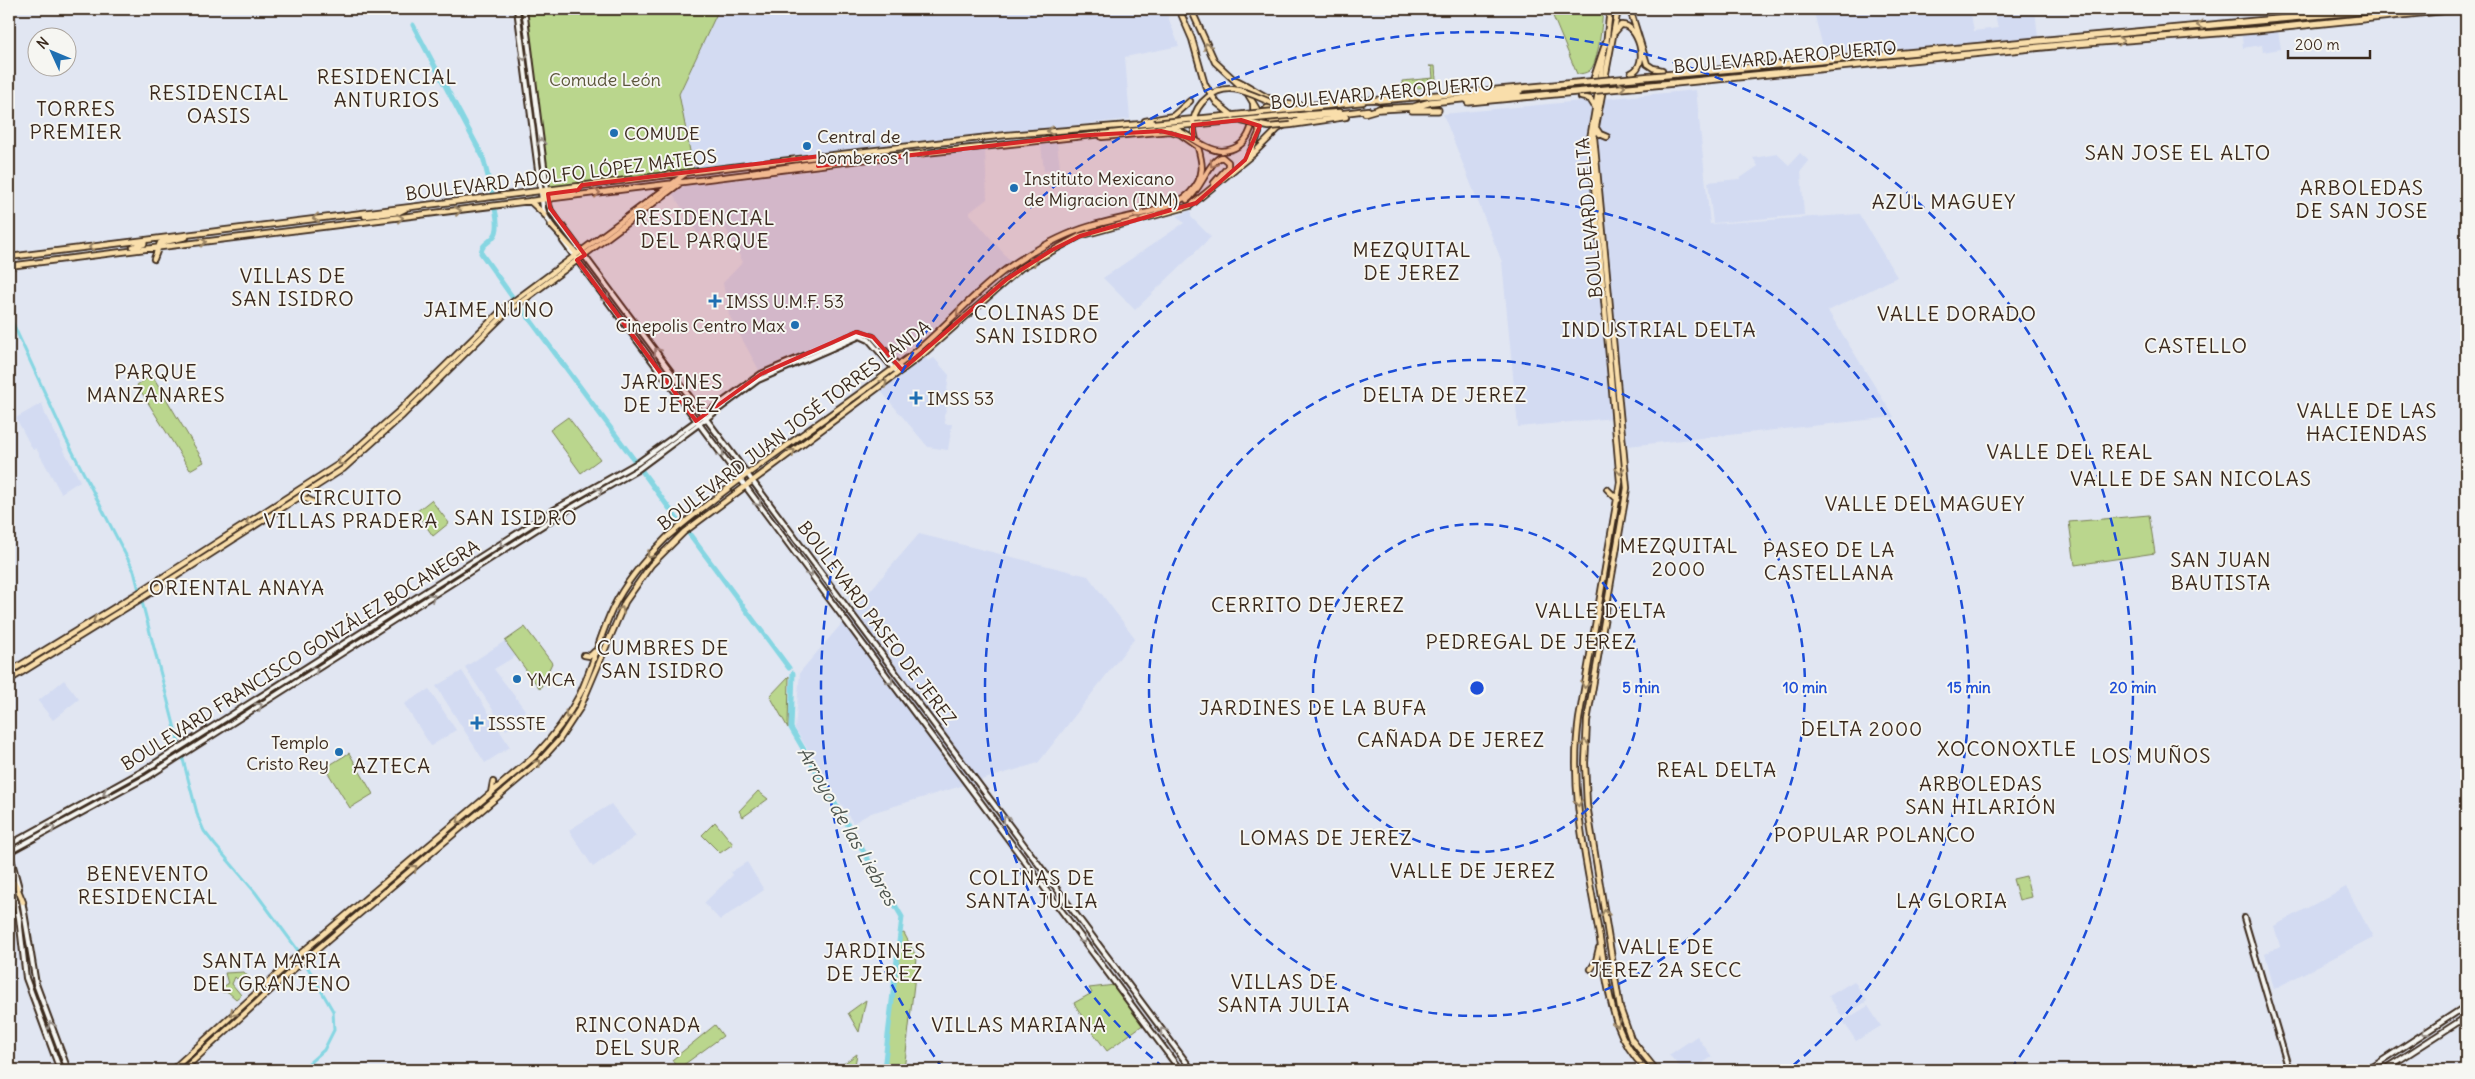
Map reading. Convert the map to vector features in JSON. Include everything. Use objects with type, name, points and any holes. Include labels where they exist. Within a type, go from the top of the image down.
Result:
[{"type":"highway","name":"BOULEVARD AEROPUERTO","points":[[1379,100],[2049,41],[2259,19],[2388,9]]},
{"type":"highway","name":"BOULEVARD AEROPUERTO","points":[[1379,109],[1398,109],[2073,44],[2256,30],[2458,9]]},
{"type":"highway","points":[[2256,30],[2249,28],[2248,24],[2259,19]]},
{"type":"highway","points":[[2232,32],[2242,26],[2237,21]]},
{"type":"highway","points":[[1595,85],[1606,43]]},
{"type":"highway","points":[[1414,107],[1421,104],[1475,97],[1595,85],[1605,80]]},
{"type":"highway","points":[[1412,98],[1475,97]]},
{"type":"highway","points":[[1398,109],[1438,110]]},
{"type":"main road","name":"BOULEVARD PASEO DE JEREZ","points":[[518,9],[545,215],[697,423],[742,480],[1180,1070]]},
{"type":"main road","name":"BOULEVARD PASEO DE JEREZ","points":[[524,9],[550,208],[1192,1070]]},
{"type":"main road","points":[[1179,9],[1192,39],[1205,85],[1218,103],[1233,116],[1252,125],[1268,127],[1335,118],[1379,109]]},
{"type":"main road","points":[[1191,9],[1215,62],[1246,91],[1258,111],[1260,125],[1255,145],[1245,160]]},
{"type":"main road","points":[[1606,43],[1610,9]]},
{"type":"main road","name":"BOULEVARD DELTA","points":[[1618,9],[1604,95],[1596,124],[1595,142],[1626,476],[1626,498],[1587,721],[1586,792],[1620,1008],[1631,1039],[1656,1070]]},
{"type":"main road","points":[[1630,9],[1647,64],[1652,68],[1662,70]]},
{"type":"main road","points":[[1614,33],[1619,26],[1626,24],[1631,27],[1635,35],[1642,61],[1638,69],[1631,73]]},
{"type":"main road","points":[[1232,78],[1274,101],[1301,106]]},
{"type":"main road","name":"BOULEVARD DELTA","points":[[1595,85],[1595,107],[1590,139],[1620,477],[1618,500],[1580,715],[1576,749],[1576,782],[1581,828],[1611,1004],[1618,1026],[1630,1050],[1646,1070]]},
{"type":"main road","name":"BOULEVARD JUAN JOSÉ TORRES LANDA","points":[[172,1070],[296,957],[530,761],[560,727],[580,692],[617,601],[647,558],[684,523],[926,343],[1006,270],[1034,251],[1090,226],[1169,206],[1185,198],[1197,183],[1202,163],[1193,122],[1195,113],[1202,102],[1214,93],[1226,89],[1241,90],[1278,106],[1301,106]]},
{"type":"main road","points":[[1582,97],[1590,99],[1595,107]]},
{"type":"main road","points":[[1368,110],[1270,121],[1264,116],[1267,108],[1358,99],[1379,100]]},
{"type":"main road","points":[[1170,127],[1187,134],[1212,149],[1222,151],[1236,148],[1250,133],[1254,118],[1252,100]]},
{"type":"main road","name":"BOULEVARD AEROPUERTO","points":[[1116,126],[1301,106],[1335,105],[1379,100]]},
{"type":"main road","points":[[1173,116],[1190,101]]},
{"type":"main road","name":"BOULEVARD AEROPUERTO","points":[[1115,132],[1379,109]]},
{"type":"main road","points":[[1070,130],[1173,116],[1180,119],[1180,125],[1161,131],[1084,138],[1073,136]]},
{"type":"main road","name":"BOULEVARD JUAN JOSÉ TORRES LANDA","points":[[184,1070],[300,963],[540,761],[560,740],[580,708],[620,612],[645,572],[684,532],[941,339],[1007,279],[1052,250],[1090,233],[1186,208],[1202,198],[1286,123],[1304,118]]},
{"type":"main road","points":[[1596,124],[1598,133],[1607,137]]},
{"type":"main road","name":"BOULEVARD ADOLFO LÓPEZ MATEOS","points":[[9,257],[498,196],[542,195],[576,190],[582,185],[821,156],[1006,135],[1116,126]]},
{"type":"main road","points":[[1161,131],[1180,134],[1198,147]]},
{"type":"main road","name":"BOULEVARD ADOLFO LÓPEZ MATEOS","points":[[9,266],[488,207],[530,201],[548,194],[671,185],[1115,132]]},
{"type":"main road","points":[[746,175],[765,169],[817,163],[821,156]]},
{"type":"main road","points":[[1169,206],[1182,202],[1192,195],[1200,187],[1214,161],[1219,157],[1224,157],[1228,162],[1228,167],[1202,198]]},
{"type":"main road","points":[[583,253],[686,173]]},
{"type":"main road","points":[[9,672],[137,594],[339,464],[398,412],[498,313],[680,183]]},
{"type":"main road","points":[[649,187],[655,196]]},
{"type":"main road","points":[[530,201],[545,215]]},
{"type":"main road","points":[[365,216],[399,212],[406,208]]},
{"type":"main road","points":[[557,218],[551,224],[558,230],[576,257]]},
{"type":"main road","points":[[558,230],[562,225]]},
{"type":"main road","points":[[154,259],[160,243],[189,235]]},
{"type":"main road","points":[[120,252],[144,244],[146,240]]},
{"type":"main road","points":[[9,680],[144,597],[351,463],[403,415],[504,315],[576,257]]},
{"type":"main road","name":"BOULEVARD FRANCISCO GONZÁLEZ BOCANEGRA","points":[[9,852],[180,757],[559,515],[637,470],[756,377],[790,360],[860,332],[873,337],[900,371]]},
{"type":"main road","name":"BOULEVARD FRANCISCO GONZÁLEZ BOCANEGRA","points":[[705,417],[758,380],[860,336],[872,343],[896,366]]},
{"type":"main road","points":[[787,366],[790,360]]},
{"type":"main road","name":"BOULEVARD FRANCISCO GONZÁLEZ BOCANEGRA","points":[[10,843],[121,784],[183,747],[548,514],[639,462],[697,423]]},
{"type":"main road","points":[[707,436],[709,430],[715,430]]},
{"type":"main road","points":[[1607,489],[1618,500]]},
{"type":"main road","points":[[296,499],[304,498],[315,503]]},
{"type":"main road","points":[[772,521],[777,522],[781,517]]},
{"type":"main road","points":[[1611,541],[1610,561],[1614,567]]},
{"type":"main road","points":[[584,655],[592,655],[597,649]]},
{"type":"main road","points":[[878,665],[880,659],[885,658]]},
{"type":"main road","points":[[917,716],[920,703]]},
{"type":"main road","points":[[923,723],[925,711]]},
{"type":"main road","points":[[939,745],[943,735]]},
{"type":"main road","points":[[946,755],[950,744]]},
{"type":"main road","points":[[491,795],[493,782]]},
{"type":"main road","points":[[1576,782],[1582,784],[1586,792]]},
{"type":"main road","points":[[9,852],[23,902],[34,976],[68,1070]]},
{"type":"main road","points":[[9,873],[19,918],[28,985],[60,1070]]},
{"type":"main road","points":[[10,880],[16,885],[23,902]]},
{"type":"main road","points":[[2244,918],[2289,1070]]},
{"type":"main road","points":[[1590,969],[1598,958],[1600,942]]},
{"type":"main road","points":[[2368,1070],[2466,1006]]},
{"type":"main road","points":[[2384,1070],[2466,1017]]},
{"type":"highlighted area","points":[[1241,120],[1260,126],[1245,160],[1196,203],[1080,236],[1052,250],[1007,279],[902,370],[873,337],[856,332],[761,374],[696,421],[577,260],[585,255],[550,208],[548,194],[578,190],[582,185],[821,156],[818,166],[1073,136],[1161,131],[1193,139],[1193,125]]},
{"type":"shaded area","points":[[718,9],[1165,9],[1179,46],[1125,57],[1130,119],[686,168],[679,94]]},
{"type":"shaded area","points":[[1813,9],[1970,9],[1974,31],[1998,28],[1994,9],[2035,9],[2038,38],[1825,55]]},
{"type":"shaded area","points":[[2278,31],[2281,49],[2263,52],[2262,45],[2243,48],[2242,36]]},
{"type":"shaded area","points":[[1696,90],[1710,224],[1859,214],[1897,277],[1828,311],[1894,417],[1628,446],[1624,417],[1518,427],[1502,262],[1443,114]]},
{"type":"shaded area","points":[[1057,143],[1060,169],[1044,171],[1041,144]]},
{"type":"shaded area","points":[[985,150],[987,199],[970,214],[1011,262],[897,359],[872,332],[859,328],[759,370],[729,315],[723,283],[743,262],[721,219],[698,234],[673,194],[685,186]]},
{"type":"shaded area","points":[[1800,153],[1809,161],[1801,171],[1804,215],[1713,223],[1708,182],[1739,179],[1758,166],[1753,158],[1777,154],[1789,165]]},
{"type":"shaded area","points":[[1191,210],[1191,217],[1211,237],[1135,310],[1103,278],[1184,223],[1177,216]]},
{"type":"shaded area","name":"IMSS 53","points":[[925,356],[928,361],[934,358],[949,375],[945,405],[947,407],[944,416],[945,424],[952,424],[948,450],[928,447],[880,390]]},
{"type":"shaded area","points":[[42,403],[45,414],[80,481],[61,493],[36,448],[33,450],[16,418]]},
{"type":"shaded area","points":[[919,534],[1088,576],[1135,638],[1038,763],[871,813],[853,823],[795,729],[800,672]]},
{"type":"shaded area","name":"ISSSTE","points":[[505,641],[516,656],[494,669],[525,710],[512,727],[506,730],[465,667]]},
{"type":"shaded area","name":"ISSSTE","points":[[462,671],[510,747],[485,763],[436,686]]},
{"type":"shaded area","points":[[64,680],[79,699],[53,720],[38,701]]},
{"type":"shaded area","points":[[429,689],[456,730],[431,746],[404,704]]},
{"type":"shaded area","points":[[611,804],[636,836],[593,867],[569,830]]},
{"type":"shaded area","points":[[747,862],[764,890],[720,920],[704,903],[733,875],[731,872]]},
{"type":"shaded area","points":[[2346,887],[2373,937],[2274,989],[2265,954],[2280,946],[2274,926]]},
{"type":"shaded area","points":[[1854,981],[1867,1001],[1842,1017],[1829,996]]},
{"type":"shaded area","points":[[1868,1006],[1881,1026],[1856,1041],[1843,1021]]},
{"type":"shaded area","points":[[1697,1036],[1712,1057],[1692,1070],[1683,1070],[1669,1055]]},
{"type":"green space","name":"COMUDE","points":[[525,9],[719,9],[679,94],[694,172],[549,190]]},
{"type":"green space","points":[[1550,9],[1603,9],[1598,51],[1589,71],[1577,74]]},
{"type":"green space","points":[[1429,66],[1435,66],[1436,79],[1432,86],[1403,90],[1402,81],[1433,78],[1432,67]]},
{"type":"green space","name":"PARQUE MANZANARES","points":[[152,375],[204,462],[190,470],[137,385]]},
{"type":"green space","points":[[568,417],[600,459],[581,473],[550,430]]},
{"type":"green space","points":[[431,500],[449,523],[433,536],[416,512]]},
{"type":"green space","points":[[2149,515],[2155,553],[2075,565],[2069,522]]},
{"type":"green space","points":[[525,627],[552,663],[540,689],[505,641]]},
{"type":"green space","points":[[789,676],[788,728],[770,696]]},
{"type":"green space","points":[[349,753],[373,794],[350,808],[325,768]]},
{"type":"green space","points":[[758,791],[768,799],[743,817],[739,811]]},
{"type":"green space","points":[[715,822],[733,844],[720,853],[702,835]]},
{"type":"green space","points":[[2026,876],[2031,897],[2019,900],[2013,879]]},
{"type":"green space","points":[[904,933],[917,958],[904,1070],[885,1070],[901,934]]},
{"type":"green space","points":[[244,972],[248,977],[242,980],[240,977],[237,979],[235,977],[232,984],[241,995],[236,999],[228,992],[222,992],[222,987],[228,984],[225,973]]},
{"type":"green space","points":[[1115,985],[1144,1024],[1107,1051],[1074,1003],[1092,993],[1089,988]]},
{"type":"green space","points":[[866,1000],[859,1032],[848,1013]]},
{"type":"green space","points":[[715,1025],[723,1036],[678,1069],[672,1060]]},
{"type":"green space","points":[[857,1054],[854,1070],[835,1070]]},
{"type":"waterway","name":"Arroyo de las Liebres","points":[[413,25],[483,157],[492,193]]},
{"type":"waterway","name":"Arroyo de las Liebres","points":[[495,209],[497,229],[495,235],[485,244],[481,253],[513,298]]},
{"type":"waterway","name":"Arroyo de las Liebres","points":[[520,306],[635,461]]},
{"type":"waterway","points":[[9,315],[66,439],[134,571],[198,817],[204,831],[255,892],[297,949],[333,1011],[334,1030],[324,1050],[301,1070]]},
{"type":"waterway","name":"Arroyo de las Liebres","points":[[642,471],[680,523]]},
{"type":"waterway","name":"Arroyo de las Liebres","points":[[688,532],[789,668]]},
{"type":"waterway","name":"Arroyo de las Liebres","points":[[793,673],[791,728],[902,917],[884,1069]]},
{"type":"place","name":"COMUDE","points":[[614,133]]},
{"type":"place","name":"Central de bomberos 1","points":[[807,146]]},
{"type":"place","name":"Instituto Mexicano de Migracion (INM)","points":[[1014,188]]},
{"type":"place","name":"IMSS U.M.F. 53","points":[[715,301]]},
{"type":"place","name":"Cinepolis Centro Max","points":[[795,325]]},
{"type":"place","name":"IMSS 53","points":[[916,398]]},
{"type":"place","name":"YMCA","points":[[517,679]]},
{"type":"place","name":"ISSSTE","points":[[477,723]]},
{"type":"place","name":"Templo Cristo Rey","points":[[339,752]]},
{"type":"district","name":"RESIDENCIAL ANTURIOS","points":[[387,88]]},
{"type":"district","name":"RESIDENCIAL OASIS","points":[[219,104]]},
{"type":"district","name":"TORRES PREMIER","points":[[76,120]]},
{"type":"district","name":"SAN JOSE EL ALTO","points":[[2178,152]]},
{"type":"district","name":"ARBOLEDAS DE SAN JOSE","points":[[2362,198]]},
{"type":"district","name":"AZUL MAGUEY","points":[[1944,201]]},
{"type":"district","name":"RESIDENCIAL DEL PARQUE","points":[[705,228]]},
{"type":"district","name":"MEZQUITAL DE JEREZ","points":[[1412,260]]},
{"type":"district","name":"VILLAS DE SAN ISIDRO","points":[[293,286]]},
{"type":"district","name":"JAIME NUNO","points":[[489,309]]},
{"type":"district","name":"VALLE DORADO","points":[[1957,313]]},
{"type":"district","name":"COLINAS DE SAN ISIDRO","points":[[1037,324]]},
{"type":"district","name":"INDUSTRIAL DELTA","points":[[1659,329]]},
{"type":"district","name":"CASTELLO","points":[[2196,345]]},
{"type":"district","name":"PARQUE MANZANARES","points":[[156,382]]},
{"type":"district","name":"JARDINES DE JEREZ","points":[[672,392]]},
{"type":"district","name":"DELTA DE JEREZ","points":[[1445,394]]},
{"type":"district","name":"VALLE DE LAS HACIENDAS","points":[[2367,422]]},
{"type":"district","name":"VALLE DEL REAL","points":[[2070,451]]},
{"type":"district","name":"VALLE DE SAN NICOLAS","points":[[2191,478]]},
{"type":"district","name":"VALLE DEL MAGUEY","points":[[1925,503]]},
{"type":"district","name":"CIRCUITO VILLAS PRADERA","points":[[351,508]]},
{"type":"district","name":"SAN ISIDRO","points":[[516,517]]},
{"type":"district","name":"MEZQUITAL 2000","points":[[1679,556]]},
{"type":"district","name":"PASEO DE LA CASTELLANA","points":[[1829,560]]},
{"type":"district","name":"SAN JUAN BAUTISTA","points":[[2221,570]]},
{"type":"district","name":"ORIENTAL ANAYA","points":[[237,587]]},
{"type":"district","name":"CERRITO DE JEREZ","points":[[1308,604]]},
{"type":"district","name":"VALLE DELTA","points":[[1601,610]]},
{"type":"district","name":"PEDREGAL DE JEREZ","points":[[1531,641]]},
{"type":"district","name":"CUMBRES DE SAN ISIDRO","points":[[663,658]]},
{"type":"district","name":"JARDINES DE LA BUFA","points":[[1313,707]]},
{"type":"district","name":"DELTA 2000","points":[[1862,728]]},
{"type":"district","name":"CAÑADA DE JEREZ","points":[[1451,739]]},
{"type":"district","name":"XOCONOXTLE","points":[[2007,748]]},
{"type":"district","name":"LOS MUÑOS","points":[[2151,755]]},
{"type":"district","name":"AZTECA","points":[[392,765]]},
{"type":"district","name":"REAL DELTA","points":[[1717,769]]},
{"type":"district","name":"ARBOLEDAS SAN HILARIÓN","points":[[1981,794]]},
{"type":"district","name":"POPULAR POLANCO","points":[[1875,834]]},
{"type":"district","name":"LOMAS DE JEREZ","points":[[1326,837]]},
{"type":"district","name":"VALLE DE JEREZ","points":[[1473,870]]},
{"type":"district","name":"BENEVENTO RESIDENCIAL","points":[[148,884]]},
{"type":"district","name":"COLINAS DE SANTA JULIA","points":[[1032,888]]},
{"type":"district","name":"LA GLORIA","points":[[1952,900]]},
{"type":"district","name":"VALLE DE JEREZ 2A SECC","points":[[1666,958]]},
{"type":"district","name":"JARDINES DE JEREZ","points":[[875,962]]},
{"type":"district","name":"SANTA MARIA DEL GRANJENO","points":[[272,972]]},
{"type":"district","name":"VILLAS DE SANTA JULIA","points":[[1284,992]]},
{"type":"district","name":"VILLAS MARIANA","points":[[1019,1024]]},
{"type":"district","name":"RINCONADA DEL SUR","points":[[638,1036]]},
{"type":"park label","name":"Comude León","points":[[605,79]]}]
